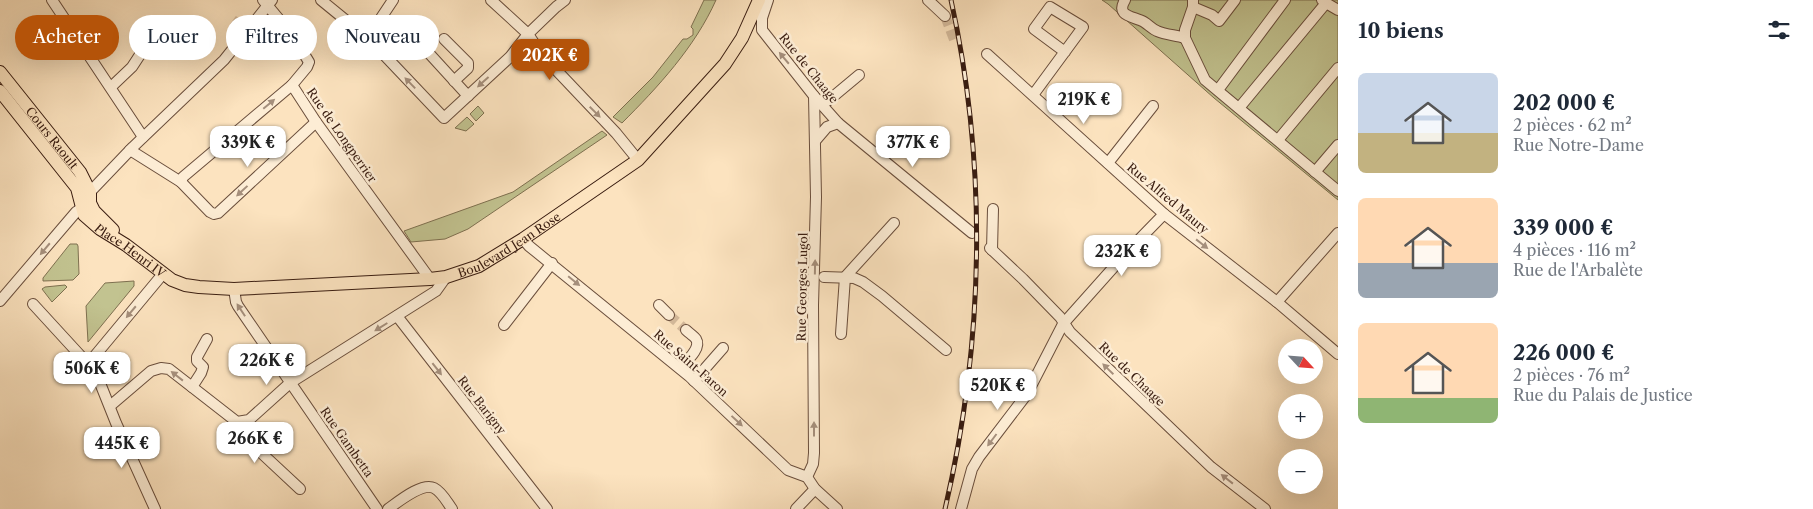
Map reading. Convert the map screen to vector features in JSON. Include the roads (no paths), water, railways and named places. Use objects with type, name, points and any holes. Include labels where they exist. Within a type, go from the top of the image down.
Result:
[{"type":"main road","name":"Boulevard Jean Rose","points":[[162,275],[185,285],[234,288],[430,279],[446,277],[479,266],[523,239],[638,160],[725,64],[742,38],[760,0]]},
{"type":"main road","name":"Cours Raoult","points":[[0,72],[80,172],[80,184]]},
{"type":"main road","name":"Cours Raoult","points":[[0,91],[80,184]]},
{"type":"main road","points":[[80,184],[87,201]]},
{"type":"main road","name":"Place Henri IV","points":[[80,184],[87,201],[84,215],[114,239],[126,245],[162,275]]},
{"type":"street","points":[[52,0],[143,137]]},
{"type":"street","points":[[321,0],[339,15]]},
{"type":"street","points":[[383,15],[393,0]]},
{"type":"street","points":[[491,0],[528,34],[532,43],[542,55],[627,145],[638,160]]},
{"type":"street","points":[[389,60],[444,118],[510,57],[553,3],[565,0]]},
{"type":"street","name":"Rue de Chaage","points":[[768,0],[762,18],[762,30],[818,100],[838,122],[972,233]]},
{"type":"street","points":[[928,0],[945,16]]},
{"type":"street","points":[[1125,0],[1122,11],[1127,16],[1145,22],[1158,32],[1185,38]]},
{"type":"street","points":[[1235,0],[1219,20],[1193,3],[1185,30],[1185,38],[1205,80],[1338,190]]},
{"type":"street","points":[[1218,90],[1284,0]]},
{"type":"street","points":[[1239,108],[1324,1],[1338,10]]},
{"type":"street","points":[[1,300],[130,150],[224,60],[267,2]]},
{"type":"street","name":"Rue de Longperrier","points":[[267,2],[293,36],[309,62],[308,67],[292,85],[315,121],[430,279]]},
{"type":"street","points":[[1032,96],[1065,52],[1083,27],[1050,7],[1034,29],[1065,52]]},
{"type":"street","points":[[444,39],[468,63],[468,68],[454,80]]},
{"type":"street","name":"Rue Alfred Maury","points":[[987,54],[1164,214],[1277,302],[1338,354]]},
{"type":"street","points":[[111,88],[137,60]]},
{"type":"street","points":[[435,60],[468,96]]},
{"type":"street","points":[[1278,140],[1338,68]]},
{"type":"street","points":[[818,100],[829,100],[859,75]]},
{"type":"street","points":[[181,182],[183,177],[292,85]]},
{"type":"street","name":"Rue Georges Lugol","points":[[808,477],[813,464],[814,452],[815,141],[818,100]]},
{"type":"street","points":[[1108,163],[1153,106]]},
{"type":"street","points":[[130,150],[181,182],[214,214],[218,213],[315,121]]},
{"type":"street","name":"Rue de Chaage","points":[[815,141],[827,127],[838,122]]},
{"type":"street","points":[[1316,172],[1338,145]]},
{"type":"street","name":"Rue de Chaage","points":[[993,209],[991,249],[1054,310],[1063,324],[1211,467],[1265,509]]},
{"type":"street","points":[[960,509],[972,469],[1027,394],[1063,324],[1164,214]]},
{"type":"street","points":[[841,334],[845,277],[894,223]]},
{"type":"street","points":[[1277,302],[1338,233]]},
{"type":"street","name":"Rue Saint-Faron","points":[[523,239],[529,246],[680,368],[788,470],[808,477]]},
{"type":"street","points":[[504,325],[552,263]]},
{"type":"street","name":"Place Henri IV","points":[[86,362],[162,275]]},
{"type":"street","points":[[237,422],[249,420],[290,383],[436,292],[446,277]]},
{"type":"street","points":[[824,277],[854,278],[870,287],[946,350]]},
{"type":"street","name":"Rue Gambetta","points":[[234,288],[238,306],[378,509]]},
{"type":"street","points":[[33,304],[86,362],[103,388],[116,423],[155,509]]},
{"type":"street","points":[[659,305],[669,315]]},
{"type":"street","name":"Rue Barigny","points":[[397,316],[547,509]]},
{"type":"street","points":[[680,368],[696,350],[697,344],[696,340],[686,330]]},
{"type":"street","points":[[192,387],[201,373],[203,366],[197,361],[197,357],[207,339]]},
{"type":"street","points":[[694,381],[723,348]]},
{"type":"street","points":[[110,406],[152,371],[161,368],[169,369],[237,422],[241,434],[300,489]]},
{"type":"street","points":[[808,477],[814,489],[837,509]]},
{"type":"street","points":[[388,509],[418,489],[428,486],[435,488],[452,509]]},
{"type":"street","points":[[796,509],[814,489]]},
{"type":"tunnel","points":[[945,16],[955,42]]},
{"type":"tunnel","points":[[669,315],[686,330]]},
{"type":"railway","points":[[945,509],[968,383],[974,319],[976,255],[976,191],[971,127],[963,63],[951,0]]}]
